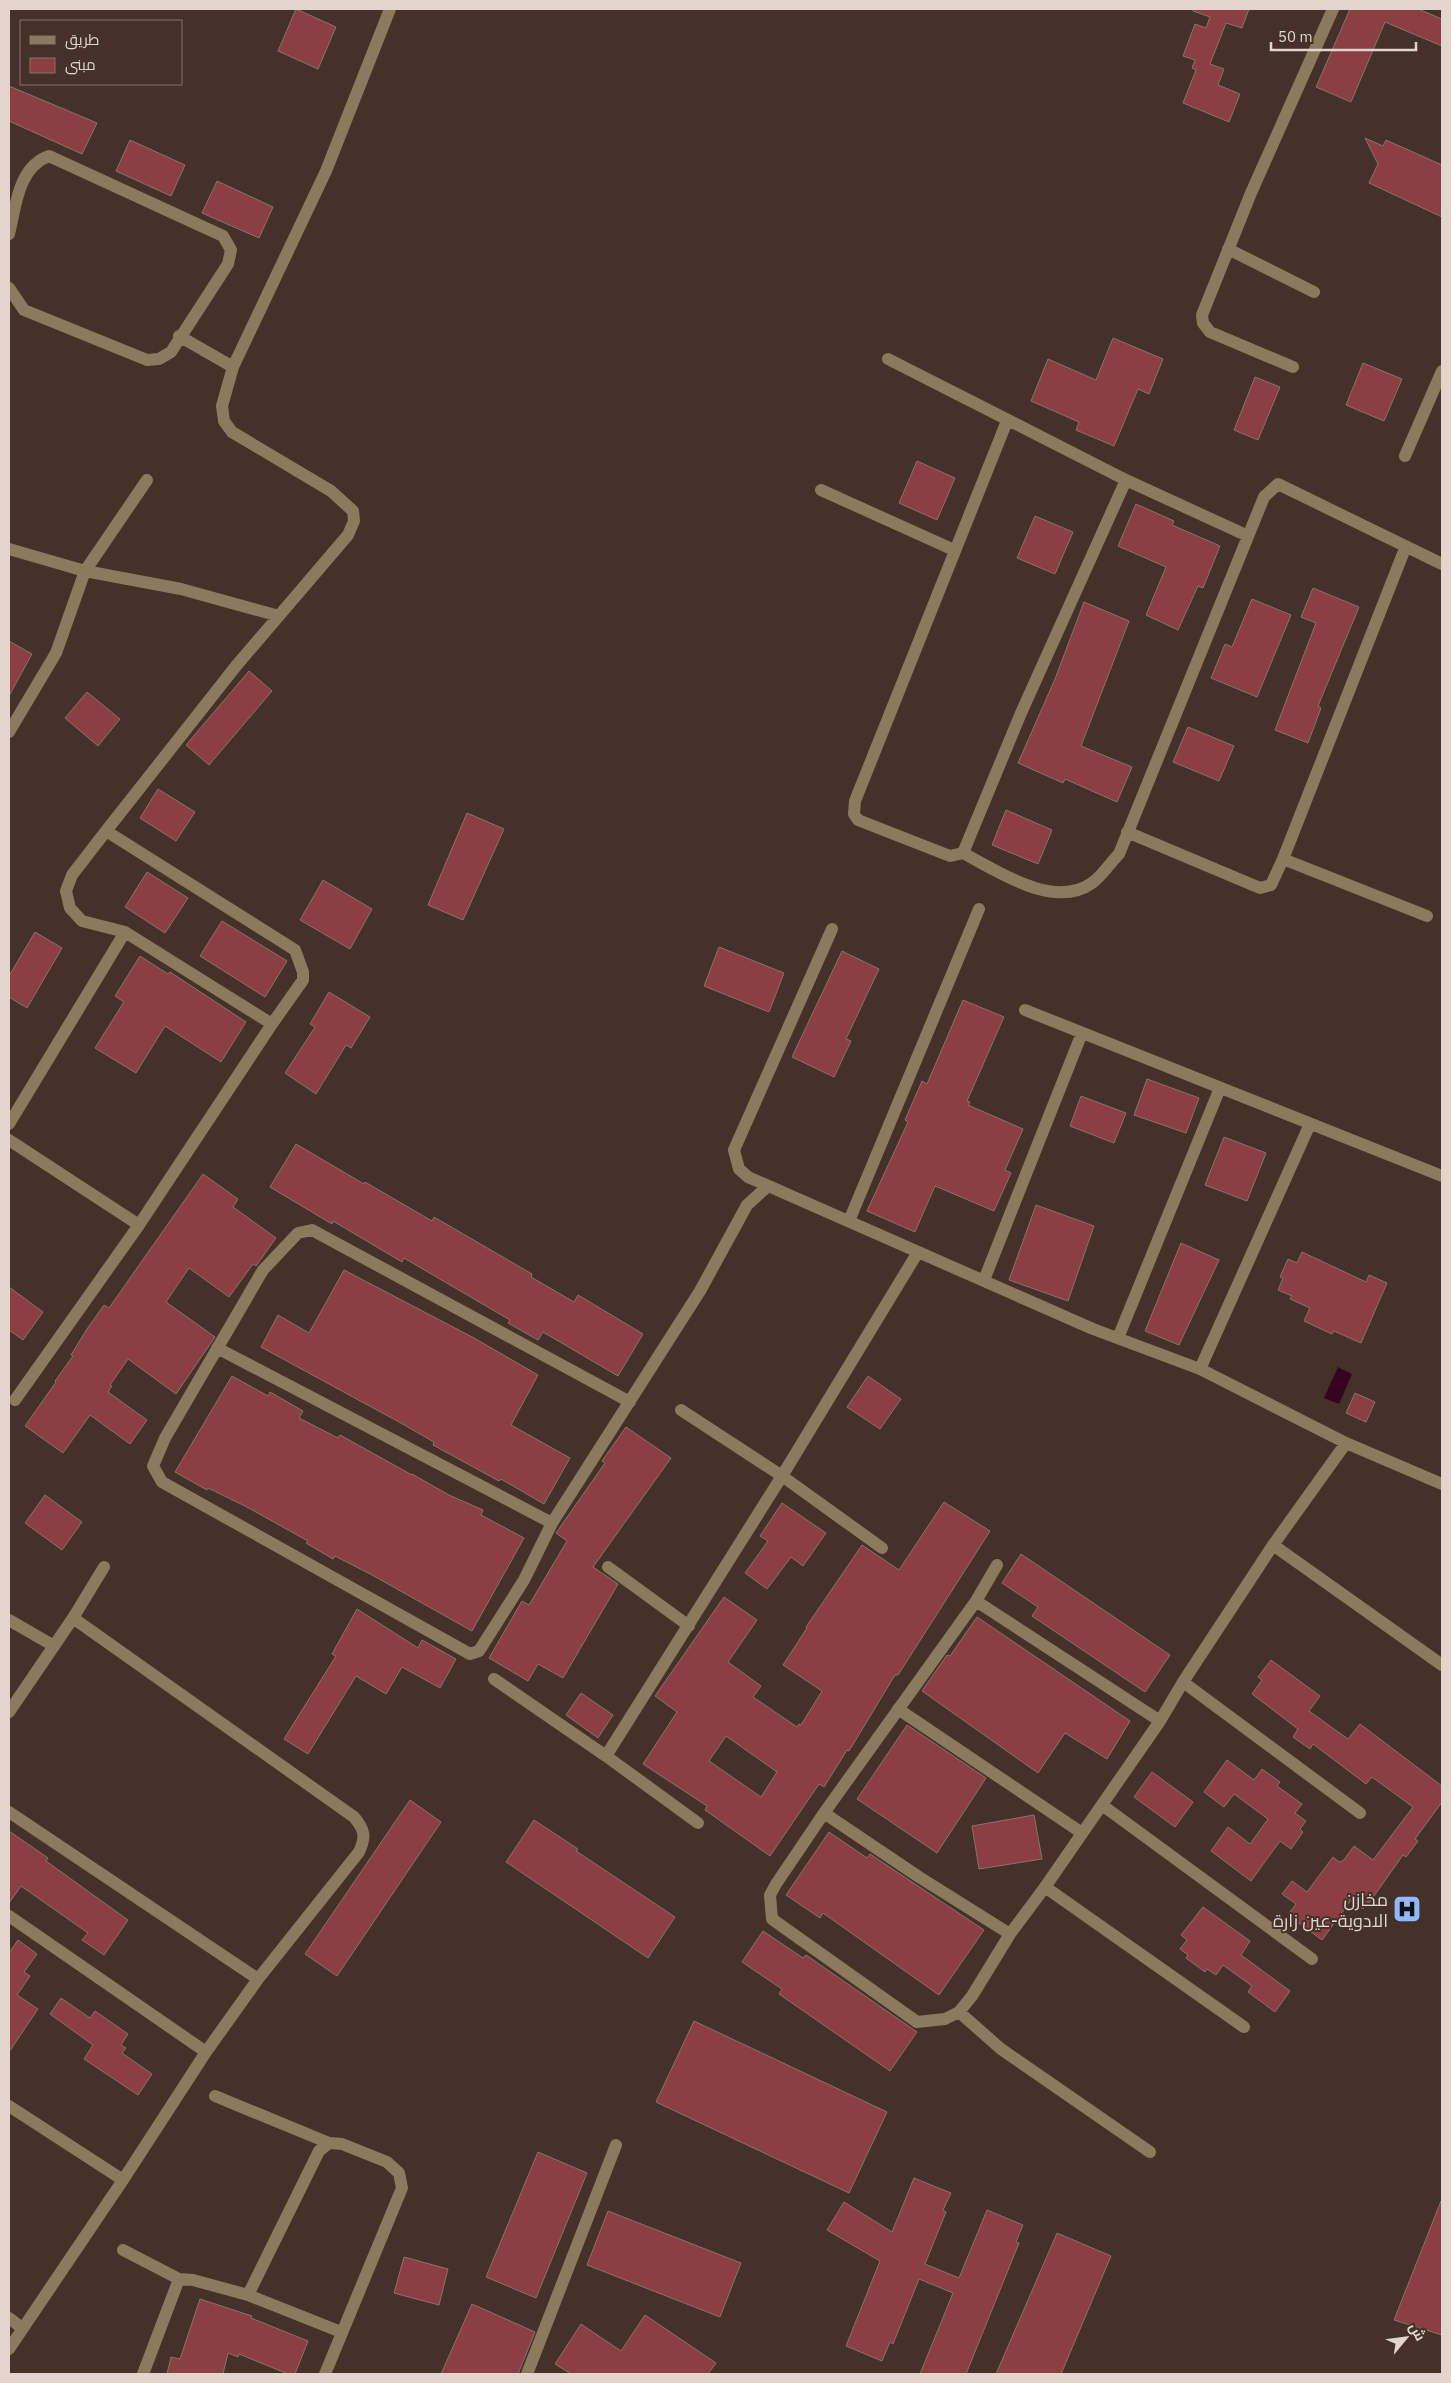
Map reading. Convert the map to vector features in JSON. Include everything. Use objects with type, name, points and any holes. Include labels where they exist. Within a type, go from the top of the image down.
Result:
[{"type":"street","points":[[272,1024],[125,932],[82,921],[70,908],[66,892],[72,875],[106,831],[236,666],[348,535],[354,521],[353,511],[331,491],[232,432],[224,421],[222,406],[233,367],[326,171],[390,9]]},
{"type":"street","points":[[1293,367],[1210,332],[1203,322],[1202,315],[1228,249],[1333,9]]},
{"type":"street","points":[[9,234],[25,175],[38,160],[50,156],[223,236],[230,250],[228,264],[170,352],[159,359],[147,360],[24,310],[9,288]]},
{"type":"street","points":[[1228,249],[1314,292]]},
{"type":"street","points":[[179,336],[233,367]]},
{"type":"street","points":[[888,359],[1126,480],[1248,536]]},
{"type":"street","points":[[1405,456],[1442,371]]},
{"type":"street","points":[[1007,421],[954,550],[853,808],[858,820],[950,856],[963,852],[1026,886],[1068,892],[1092,883],[1118,854],[1264,497],[1278,484],[1442,564]]},
{"type":"street","points":[[9,732],[56,654],[85,572],[146,480]]},
{"type":"street","points":[[963,852],[1021,713],[1126,480]]},
{"type":"street","points":[[821,490],[954,550]]},
{"type":"street","points":[[1127,832],[1260,888],[1270,885],[1283,859],[1406,546]]},
{"type":"street","points":[[9,548],[85,572],[181,589],[279,616]]},
{"type":"street","points":[[15,1400],[139,1224],[303,980],[303,972],[295,950],[106,831]]},
{"type":"street","points":[[1283,859],[1427,916]]},
{"type":"street","points":[[849,1221],[978,909]]},
{"type":"street","points":[[832,930],[734,1150],[739,1169],[748,1177],[918,1252],[1118,1338],[1200,1369],[1346,1443],[1442,1484]]},
{"type":"street","points":[[9,1124],[125,932]]},
{"type":"street","points":[[1024,1010],[1442,1176]]},
{"type":"street","points":[[984,1280],[1082,1033]]},
{"type":"street","points":[[1118,1338],[1220,1088]]},
{"type":"street","points":[[1200,1369],[1310,1124]]},
{"type":"street","points":[[9,1140],[139,1224]]},
{"type":"street","points":[[630,1402],[312,1230],[298,1233],[263,1270],[165,1438],[153,1466],[162,1482],[470,1654],[479,1652],[524,1580],[552,1523],[630,1402],[700,1291],[747,1205],[768,1186]]},
{"type":"street","points":[[606,1756],[782,1476],[918,1252]]},
{"type":"street","points":[[217,1348],[552,1523]]},
{"type":"street","points":[[681,1410],[782,1476],[882,1548]]},
{"type":"street","points":[[997,1565],[976,1601],[824,1813],[770,1895],[772,1918],[917,2022],[945,2019],[959,2012],[972,1996],[1010,1934],[1045,1887],[1160,1721],[1183,1682],[1272,1545],[1346,1443]]},
{"type":"street","points":[[1272,1545],[1442,1665]]},
{"type":"street","points":[[9,1712],[73,1618],[104,1567]]},
{"type":"street","points":[[608,1567],[689,1626]]},
{"type":"street","points":[[976,1601],[1160,1721]]},
{"type":"street","points":[[9,2349],[123,2180],[206,2052],[258,1979],[358,1852],[364,1840],[363,1828],[354,1817],[73,1618]]},
{"type":"street","points":[[9,1620],[54,1646]]},
{"type":"street","points":[[494,1680],[606,1756],[698,1822]]},
{"type":"street","points":[[1183,1682],[1360,1812]]},
{"type":"street","points":[[898,1709],[1082,1833]]},
{"type":"street","points":[[1102,1805],[1312,1959]]},
{"type":"street","points":[[9,1812],[258,1979]]},
{"type":"street","points":[[824,1813],[919,1877],[1010,1934]]},
{"type":"street","points":[[1045,1887],[1244,2027]]},
{"type":"street","points":[[9,1916],[206,2052]]},
{"type":"street","points":[[959,2012],[1001,2049],[1150,2152]]},
{"type":"street","points":[[215,2096],[330,2143],[342,2144],[387,2162],[399,2173],[402,2188],[324,2374]]},
{"type":"street","points":[[9,2106],[123,2180]]},
{"type":"street","points":[[248,2295],[319,2151],[330,2143]]},
{"type":"street","points":[[526,2374],[616,2145]]},
{"type":"street","points":[[124,2250],[179,2279],[193,2280],[248,2295],[341,2332]]},
{"type":"street","points":[[143,2374],[179,2279]]},
{"type":"street","points":[[9,2318],[22,2328]]},
{"type":"shaded area","points":[[1338,1367],[1352,1374],[1339,1404],[1324,1398]]},
{"type":"building","points":[[296,9],[336,27],[318,69],[278,51]]},
{"type":"building","points":[[1193,9],[1249,9],[1242,28],[1226,23],[1210,64],[1224,69],[1218,85],[1240,94],[1229,122],[1183,103],[1196,70],[1192,68],[1195,60],[1183,56],[1195,24],[1206,28],[1210,17],[1193,11]]},
{"type":"building","points":[[1350,9],[1418,9],[1442,19],[1442,46],[1385,22],[1351,102],[1316,87]]},
{"type":"building","points":[[9,86],[97,123],[82,154],[9,121]]},
{"type":"building","points":[[1365,138],[1383,146],[1386,140],[1442,165],[1442,217],[1369,183],[1378,164]]},
{"type":"building","points":[[130,140],[185,165],[171,196],[116,171]]},
{"type":"building","points":[[217,181],[273,207],[259,238],[202,213]]},
{"type":"building","points":[[1113,338],[1163,359],[1149,394],[1138,389],[1114,446],[1076,430],[1079,422],[1031,401],[1048,359],[1096,380]]},
{"type":"building","points":[[1363,363],[1402,379],[1384,421],[1346,405]]},
{"type":"building","points":[[1255,377],[1280,387],[1258,440],[1234,430]]},
{"type":"building","points":[[917,461],[955,478],[937,520],[899,503]]},
{"type":"building","points":[[1136,504],[1174,521],[1172,525],[1220,546],[1203,588],[1198,586],[1178,630],[1146,615],[1166,567],[1118,546]]},
{"type":"building","points":[[1035,516],[1073,532],[1055,574],[1017,558]]},
{"type":"building","points":[[1313,588],[1359,607],[1318,706],[1321,708],[1308,743],[1275,730],[1316,623],[1301,617]]},
{"type":"building","points":[[1252,599],[1291,615],[1257,697],[1211,678],[1225,644],[1232,647]]},
{"type":"building","points":[[1084,602],[1129,621],[1081,746],[1132,767],[1117,802],[1065,779],[1063,783],[1018,763],[1055,679]]},
{"type":"building","points":[[9,641],[32,654],[9,696]]},
{"type":"building","points":[[249,671],[272,691],[209,765],[186,745]]},
{"type":"building","points":[[87,692],[120,719],[98,746],[65,718]]},
{"type":"building","points":[[1188,727],[1234,746],[1219,781],[1173,762]]},
{"type":"building","points":[[158,789],[195,812],[176,841],[140,818]]},
{"type":"building","points":[[1006,810],[1052,830],[1038,864],[992,845]]},
{"type":"building","points":[[467,813],[504,829],[463,920],[428,905]]},
{"type":"building","points":[[147,872],[188,898],[165,933],[125,907]]},
{"type":"building","points":[[323,880],[372,909],[350,949],[300,920]]},
{"type":"building","points":[[222,921],[287,961],[265,997],[200,956]]},
{"type":"building","points":[[35,932],[62,948],[27,1008],[9,997],[9,976]]},
{"type":"building","points":[[719,947],[784,973],[769,1012],[704,986]]},
{"type":"building","points":[[842,951],[879,969],[846,1039],[851,1041],[834,1077],[792,1057]]},
{"type":"building","points":[[140,956],[168,974],[170,972],[246,1022],[221,1062],[165,1026],[136,1073],[95,1048],[124,1002],[115,996]]},
{"type":"building","points":[[329,992],[370,1017],[351,1048],[346,1045],[316,1094],[285,1073],[315,1027],[310,1024]]},
{"type":"building","points":[[963,1000],[1004,1017],[967,1101],[970,1102],[968,1105],[1023,1129],[1005,1170],[1011,1173],[994,1211],[935,1186],[915,1232],[867,1211],[908,1122],[905,1120],[922,1081],[927,1084]]},
{"type":"building","points":[[1147,1079],[1199,1098],[1186,1133],[1134,1115]]},
{"type":"building","points":[[1081,1096],[1126,1113],[1114,1143],[1070,1126]]},
{"type":"building","points":[[1224,1137],[1266,1153],[1247,1201],[1205,1185]]},
{"type":"building","points":[[296,1144],[432,1221],[434,1217],[532,1274],[531,1277],[574,1302],[578,1295],[643,1334],[618,1376],[543,1332],[538,1340],[508,1323],[510,1320],[404,1258],[402,1262],[333,1221],[332,1224],[270,1187]]},
{"type":"building","points":[[203,1174],[238,1199],[233,1207],[276,1238],[256,1266],[253,1264],[229,1297],[189,1268],[166,1302],[215,1337],[176,1394],[128,1359],[110,1385],[112,1386],[108,1392],[147,1420],[130,1444],[90,1415],[63,1453],[25,1426],[73,1356],[71,1355],[87,1329],[104,1305],[109,1308]]},
{"type":"building","points":[[1036,1205],[1094,1226],[1068,1301],[1009,1280]]},
{"type":"building","points":[[1181,1243],[1219,1260],[1179,1345],[1145,1331]]},
{"type":"building","points":[[1302,1252],[1366,1282],[1369,1275],[1387,1283],[1361,1343],[1334,1331],[1332,1334],[1304,1321],[1310,1308],[1290,1299],[1292,1296],[1278,1290],[1283,1278],[1280,1277],[1288,1259],[1297,1263]]},
{"type":"building","points":[[344,1270],[474,1338],[538,1375],[511,1425],[570,1458],[544,1504],[501,1479],[499,1481],[433,1445],[434,1442],[399,1422],[261,1347],[278,1315],[309,1333]]},
{"type":"building","points":[[9,1287],[43,1312],[23,1340],[9,1330]]},
{"type":"building","points":[[232,1376],[268,1396],[270,1392],[303,1411],[299,1418],[338,1438],[340,1435],[449,1495],[483,1510],[481,1515],[524,1538],[472,1631],[372,1575],[335,1556],[333,1559],[306,1543],[308,1541],[245,1506],[208,1488],[207,1490],[175,1472]]},
{"type":"building","points":[[868,1376],[901,1399],[880,1429],[847,1407]]},
{"type":"building","points":[[1355,1393],[1375,1402],[1366,1422],[1346,1413]]},
{"type":"building","points":[[626,1427],[671,1458],[593,1567],[618,1584],[563,1678],[538,1664],[528,1681],[489,1658],[522,1601],[529,1605],[567,1541],[556,1533],[605,1463],[602,1461]]},
{"type":"building","points":[[45,1495],[82,1522],[62,1550],[25,1523]]},
{"type":"building","points":[[944,1502],[990,1531],[898,1675],[895,1675],[849,1751],[847,1750],[824,1787],[819,1784],[770,1856],[705,1810],[707,1806],[643,1764],[677,1712],[655,1696],[724,1597],[757,1620],[728,1662],[761,1686],[753,1697],[797,1727],[799,1724],[801,1725],[822,1691],[783,1665],[806,1627],[862,1545],[899,1570]],"holes":[[[726,1736],[777,1772],[761,1797],[709,1761]]]},
{"type":"building","points":[[782,1503],[826,1533],[803,1566],[791,1557],[767,1589],[745,1573],[768,1541],[760,1536]]},
{"type":"building","points":[[1021,1554],[1170,1655],[1145,1692],[1032,1616],[1038,1607],[1002,1583]]},
{"type":"building","points":[[357,1609],[418,1648],[422,1640],[456,1659],[440,1688],[402,1667],[386,1694],[356,1676],[308,1754],[284,1739],[336,1656],[332,1654]]},
{"type":"building","points":[[977,1617],[1130,1721],[1107,1759],[1065,1733],[1038,1773],[922,1691],[947,1655],[950,1656]]},
{"type":"building","points":[[1271,1660],[1320,1696],[1309,1711],[1348,1739],[1360,1724],[1442,1786],[1442,1802],[1415,1839],[1418,1841],[1406,1857],[1403,1855],[1363,1909],[1351,1900],[1322,1940],[1288,1915],[1296,1904],[1282,1894],[1292,1881],[1307,1892],[1333,1857],[1339,1862],[1343,1861],[1354,1846],[1373,1860],[1413,1807],[1372,1777],[1366,1784],[1313,1744],[1310,1749],[1293,1737],[1298,1729],[1252,1694],[1262,1680],[1258,1677]]},
{"type":"building","points":[[581,1693],[613,1715],[598,1738],[566,1715]]},
{"type":"building","points":[[907,1725],[986,1778],[937,1853],[857,1799]]},
{"type":"building","points":[[1227,1760],[1254,1780],[1262,1769],[1280,1782],[1277,1786],[1302,1804],[1295,1813],[1306,1821],[1300,1829],[1303,1832],[1291,1849],[1280,1841],[1251,1881],[1211,1851],[1228,1827],[1250,1844],[1268,1819],[1234,1794],[1224,1807],[1204,1792]]},
{"type":"building","points":[[1152,1772],[1193,1802],[1175,1827],[1134,1797]]},
{"type":"building","points":[[410,1800],[441,1822],[337,1976],[305,1954]]},
{"type":"building","points":[[1034,1815],[1042,1859],[979,1869],[972,1826]]},
{"type":"building","points":[[534,1820],[578,1849],[576,1851],[675,1917],[648,1958],[506,1862]]},
{"type":"building","points":[[9,1831],[48,1858],[46,1861],[128,1920],[104,1955],[82,1940],[88,1933],[21,1886],[9,1903]]},
{"type":"building","points":[[829,1832],[867,1858],[870,1854],[984,1930],[939,1995],[823,1913],[820,1918],[786,1895]]},
{"type":"building","points":[[1203,1907],[1250,1941],[1241,1955],[1290,1991],[1275,2012],[1248,1992],[1252,1986],[1223,1965],[1216,1975],[1207,1969],[1205,1972],[1186,1958],[1188,1955],[1180,1949],[1187,1940],[1181,1935]]},
{"type":"building","points":[[763,1931],[803,1958],[806,1955],[917,2032],[890,2071],[779,1994],[782,1989],[742,1962]]},
{"type":"building","points":[[18,1940],[37,1954],[24,1972],[30,1976],[17,1995],[38,2009],[9,2052],[9,1953]]},
{"type":"building","points":[[61,1998],[90,2018],[95,2011],[128,2034],[121,2045],[126,2048],[122,2053],[152,2074],[138,2095],[84,2059],[93,2045],[50,2014]]},
{"type":"building","points":[[694,2021],[887,2112],[849,2193],[656,2102]]},
{"type":"building","points":[[538,2152],[587,2173],[536,2298],[486,2277]]},
{"type":"building","points":[[914,2178],[951,2193],[943,2210],[946,2212],[925,2264],[959,2278],[987,2210],[1023,2225],[1016,2242],[1019,2243],[966,2374],[920,2374],[953,2293],[919,2279],[893,2344],[890,2342],[882,2361],[846,2346],[880,2261],[827,2230],[844,2202],[892,2232]]},
{"type":"building","points":[[1442,2201],[1442,2335],[1394,2320]]},
{"type":"building","points":[[608,2211],[741,2263],[720,2317],[587,2265]]},
{"type":"building","points":[[1057,2233],[1111,2256],[1061,2374],[996,2374]]},
{"type":"building","points":[[404,2257],[448,2269],[439,2305],[394,2293]]},
{"type":"building","points":[[200,2299],[252,2316],[251,2318],[308,2341],[295,2374],[288,2374],[239,2354],[238,2357],[228,2353],[223,2374],[167,2374],[171,2357],[180,2359]]},
{"type":"building","points":[[472,2304],[535,2332],[518,2374],[441,2374]]},
{"type":"building","points":[[645,2315],[716,2363],[708,2374],[571,2374],[555,2364],[581,2324],[621,2351]]},
{"type":"place","name":"مخازن الادوية-عين زارة","points":[[1407,1909]]}]
